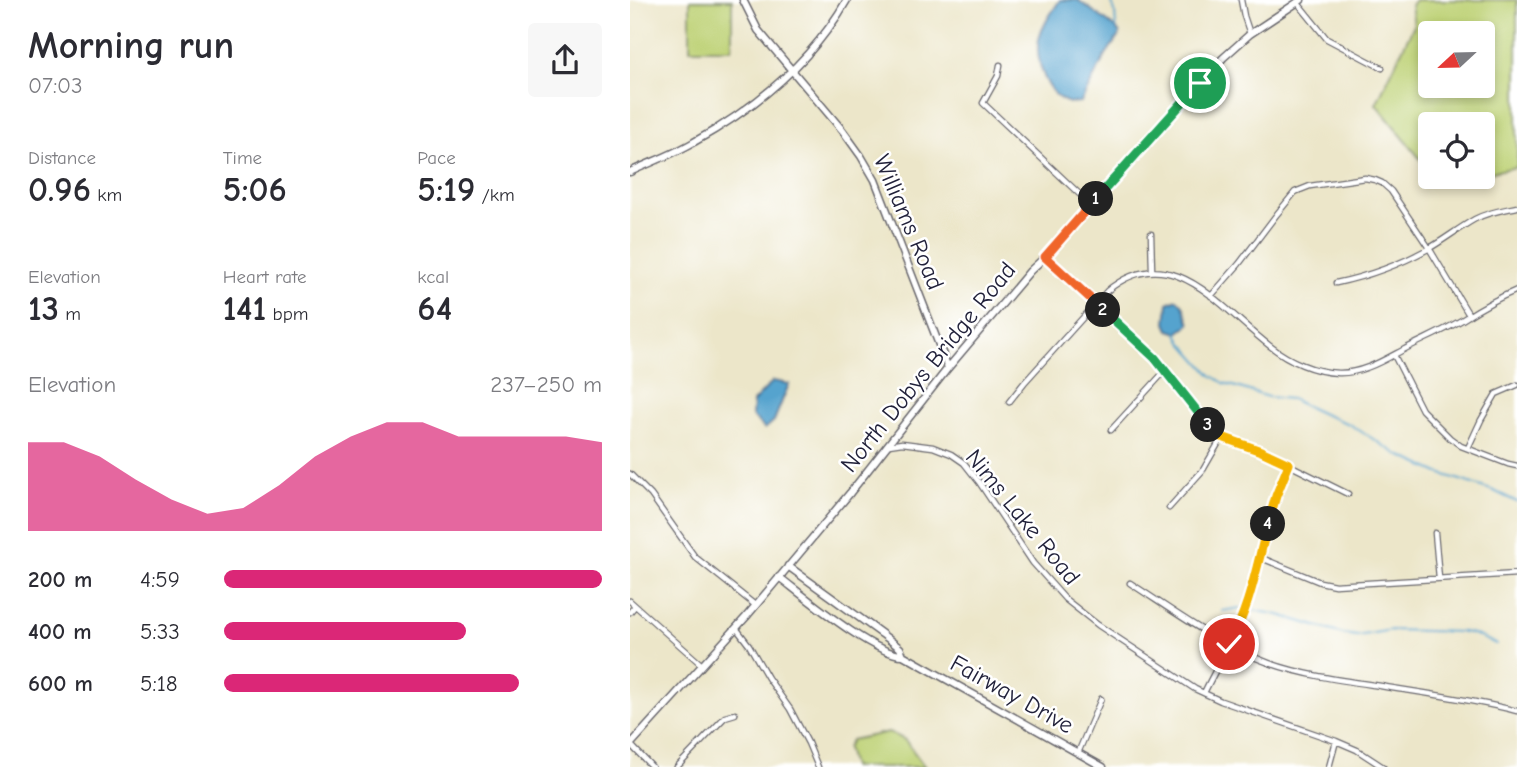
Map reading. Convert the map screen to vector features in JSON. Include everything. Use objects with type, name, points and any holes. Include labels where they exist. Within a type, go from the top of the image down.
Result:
[{"type":"street","name":"Williams Road","points":[[743,0],[758,30],[861,156],[875,180],[947,368]]},
{"type":"street","points":[[630,172],[692,143],[756,102],[813,48],[847,0]]},
{"type":"street","points":[[1241,0],[1250,34]]},
{"type":"street","points":[[1299,1],[1327,39],[1382,68]]},
{"type":"street","name":"North Dobys Bridge Road","points":[[630,745],[736,628],[888,445],[947,368],[1030,271],[1223,58],[1250,34],[1299,1]]},
{"type":"street","points":[[1000,65],[998,76],[983,103],[1091,205]]},
{"type":"street","points":[[1211,296],[1292,195],[1310,186],[1365,178],[1382,183],[1391,191],[1469,315]]},
{"type":"street","points":[[1336,283],[1376,273],[1429,248],[1476,218],[1517,207]]},
{"type":"street","points":[[1152,234],[1152,270]]},
{"type":"street","points":[[1045,257],[1155,358],[1208,425],[1222,437],[1261,451],[1348,494]]},
{"type":"street","points":[[1009,402],[1107,291],[1122,280],[1152,270],[1181,276],[1196,285],[1282,355],[1319,371],[1342,373],[1357,371],[1394,355],[1517,290]]},
{"type":"street","points":[[1394,355],[1422,410],[1450,438],[1461,446],[1517,466]]},
{"type":"street","points":[[1111,430],[1165,371]]},
{"type":"street","points":[[1468,448],[1496,394],[1517,385]]},
{"type":"street","points":[[1169,508],[1203,470],[1222,437]]},
{"type":"street","name":"Nims Lake Road","points":[[888,445],[902,443],[933,447],[964,463],[1033,564],[1065,599],[1098,625],[1195,689],[1240,708],[1336,741],[1357,750],[1383,767]]},
{"type":"street","points":[[1204,694],[1236,632],[1246,605],[1276,496],[1289,464]]},
{"type":"street","points":[[630,474],[651,495],[695,557],[755,605]]},
{"type":"street","points":[[1435,533],[1439,578]]},
{"type":"street","points":[[1259,557],[1320,582],[1335,585],[1517,574]]},
{"type":"street","name":"Fairway Drive","points":[[788,566],[882,634],[900,648],[903,655]]},
{"type":"street","name":"Fairway Drive","points":[[779,577],[835,620],[872,644],[896,655],[903,655],[1103,767]]},
{"type":"street","points":[[1130,583],[1202,629],[1269,663],[1335,680],[1479,701],[1517,710]]},
{"type":"street","points":[[630,601],[703,666]]},
{"type":"street","points":[[630,612],[635,606]]},
{"type":"street","points":[[736,628],[790,709],[818,767]]},
{"type":"street","points":[[1078,753],[1101,699]]},
{"type":"street","points":[[677,767],[725,717],[735,714]]},
{"type":"street","points":[[1328,767],[1336,741]]},
{"type":"street","points":[[630,745],[652,767]]},
{"type":"green space","points":[[690,0],[732,0],[732,49],[690,49]]},
{"type":"green space","points":[[1415,0],[1517,0],[1517,167],[1495,171],[1495,112],[1418,112],[1418,156],[1376,104],[1414,25],[1411,5]]},
{"type":"green space","points":[[889,732],[905,740],[925,767],[852,767],[847,748],[851,740]]},
{"type":"water","points":[[1060,0],[1078,0],[1116,28],[1120,34],[1081,102],[1070,103],[1055,94],[1044,76],[1038,56],[1039,39],[1045,23]]},
{"type":"water","points":[[1177,299],[1183,305],[1190,324],[1178,333],[1169,330],[1166,323],[1168,303]]},
{"type":"water","points":[[773,381],[789,384],[774,421],[765,429],[752,416],[753,402]]},
{"type":"waterway","points":[[1111,0],[1116,28]]},
{"type":"waterway","points":[[1178,333],[1182,342],[1211,375],[1224,383],[1268,397],[1291,399],[1349,424],[1399,455],[1517,502]]},
{"type":"waterway","points":[[1222,611],[1240,608]]},
{"type":"waterway","points":[[1253,610],[1357,636],[1391,630],[1463,632],[1496,644]]},
{"type":"route","points":[[1200,83],[1045,257],[1155,358],[1208,425],[1222,437],[1289,464],[1276,496],[1246,605],[1229,644]]}]
